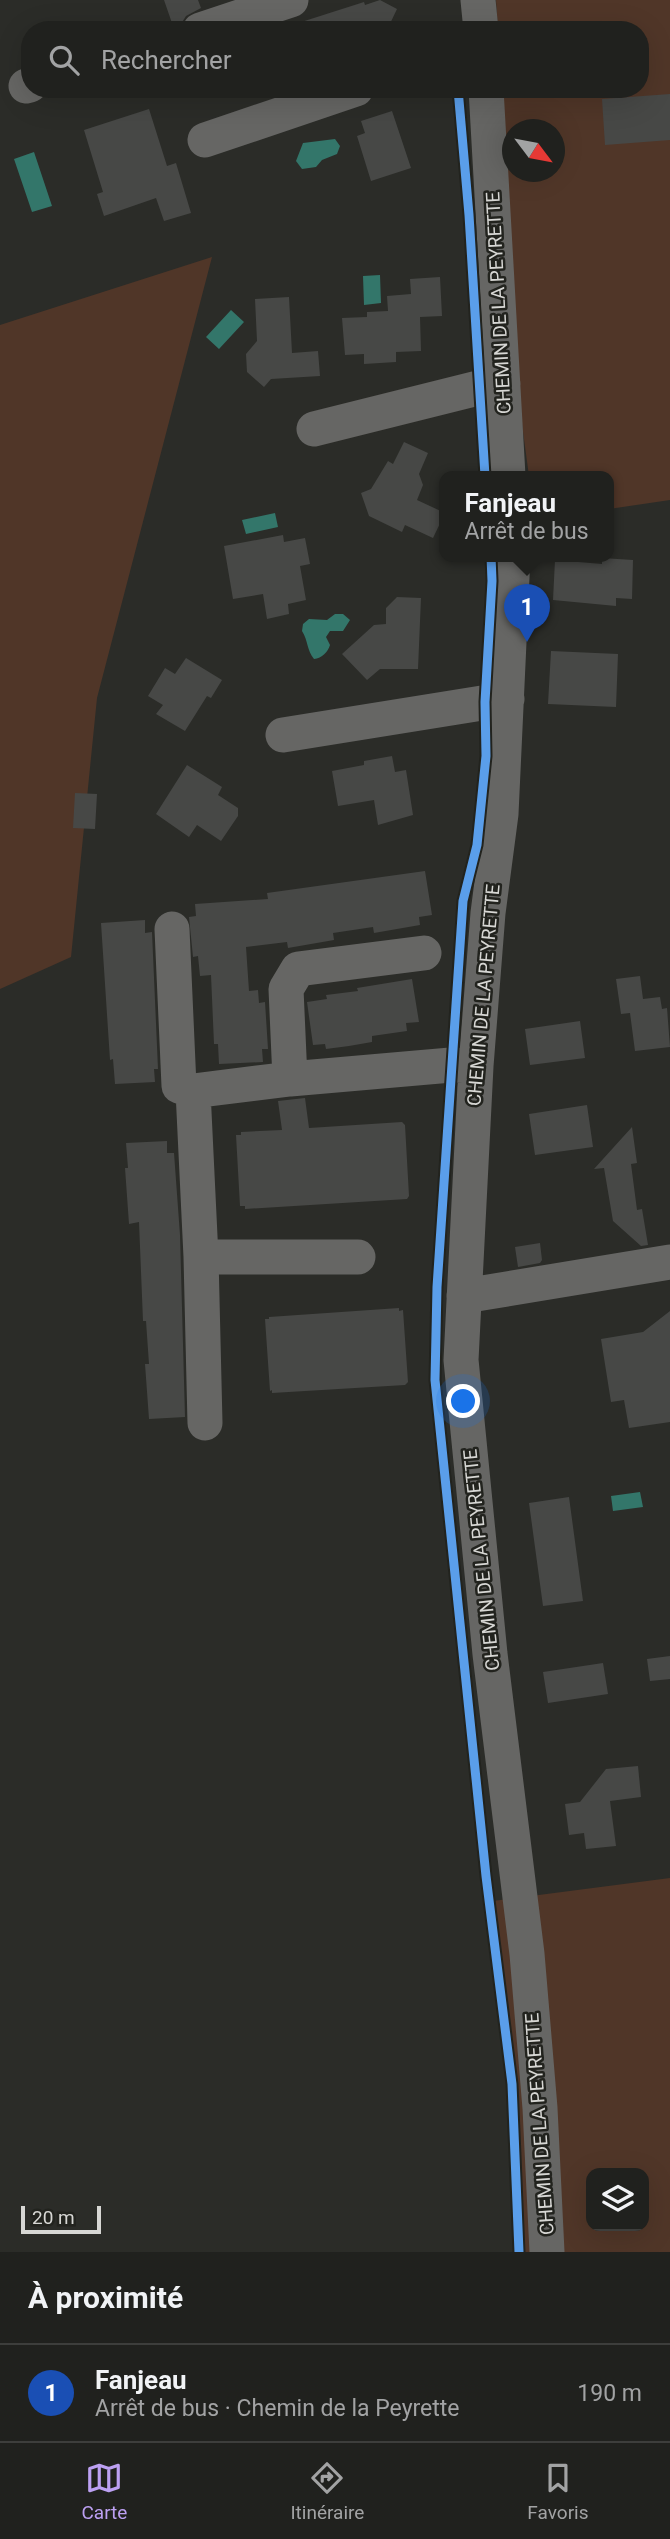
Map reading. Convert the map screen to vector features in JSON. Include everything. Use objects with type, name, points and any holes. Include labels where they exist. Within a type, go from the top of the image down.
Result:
[{"type":"street","points":[[227,21],[291,0]]},
{"type":"street","points":[[205,140],[329,98]]},
{"type":"street","name":"CHEMIN DE LA PEYRETTE","points":[[487,98],[508,471]]},
{"type":"street","points":[[314,429],[503,384]]},
{"type":"street","name":"CHEMIN DE LA PEYRETTE","points":[[513,562],[502,814],[488,914],[476,1066],[461,1360],[490,1654],[527,1954],[540,2108],[547,2252]]},
{"type":"street","points":[[283,735],[507,699]]},
{"type":"street","points":[[172,929],[179,1086],[192,1091],[290,1079],[451,1065],[476,1066]]},
{"type":"street","points":[[290,1079],[286,989],[298,969],[424,953]]},
{"type":"street","points":[[192,1091],[201,1256],[205,1423]]},
{"type":"street","points":[[201,1256],[358,1257]]},
{"type":"street","points":[[464,1296],[670,1262]]},
{"type":"shaded area","points":[[496,0],[670,0],[670,500],[614,508],[614,471],[528,471],[519,402],[506,182],[565,182],[565,119],[503,119],[502,98],[649,98],[649,21],[497,21]]},
{"type":"shaded area","points":[[212,257],[97,698],[71,957],[0,989],[0,325]]},
{"type":"shaded area","points":[[670,1878],[670,2252],[516,2252],[507,2083],[485,1902]]},
{"type":"water","points":[[335,139],[340,146],[337,154],[322,160],[316,167],[302,169],[296,161],[303,143]]},
{"type":"water","points":[[34,152],[52,206],[32,212],[14,159]]},
{"type":"water","points":[[380,275],[381,303],[364,305],[363,276]]},
{"type":"water","points":[[231,310],[244,322],[219,349],[206,337]]},
{"type":"water","points":[[275,513],[278,527],[246,534],[242,520]]},
{"type":"water","points":[[335,614],[343,614],[350,620],[343,631],[330,631],[326,637],[330,645],[328,650],[314,659],[302,631],[303,624],[309,619],[327,620]]},
{"type":"water","points":[[640,1492],[643,1507],[613,1511],[611,1496]]},
{"type":"building","points":[[164,0],[198,0],[201,8],[186,16],[183,21],[171,21]]},
{"type":"building","points":[[380,0],[397,9],[391,21],[305,21],[364,2],[365,5]]},
{"type":"building","points":[[670,94],[670,140],[605,145],[602,99],[649,98],[649,96]]},
{"type":"building","points":[[149,109],[167,166],[176,163],[191,213],[164,221],[156,198],[104,216],[97,194],[103,192],[84,130]]},
{"type":"building","points":[[392,111],[411,168],[371,181],[357,136],[365,133],[361,121]]},
{"type":"building","points":[[440,277],[442,316],[420,317],[421,351],[396,352],[396,362],[364,364],[364,354],[345,355],[342,318],[367,317],[367,312],[388,311],[387,296],[411,294],[410,279]]},
{"type":"building","points":[[289,297],[292,353],[318,351],[320,376],[271,379],[264,387],[247,372],[246,354],[257,341],[255,299]]},
{"type":"building","points":[[404,442],[428,453],[419,474],[423,485],[417,500],[439,510],[439,526],[433,538],[405,525],[402,532],[369,516],[361,493],[371,489],[388,461],[393,464]]},
{"type":"building","points":[[283,535],[284,542],[305,538],[310,564],[300,566],[306,600],[288,604],[289,614],[267,619],[263,594],[233,599],[224,546]]},
{"type":"building","points":[[614,559],[633,560],[632,599],[616,598],[616,606],[553,600],[555,562],[614,562]]},
{"type":"building","points":[[397,597],[421,598],[418,669],[380,669],[367,680],[342,654],[374,625],[386,624],[386,608]]},
{"type":"building","points":[[551,651],[618,654],[616,707],[548,704]]},
{"type":"building","points":[[186,658],[222,680],[211,698],[207,696],[185,731],[156,714],[163,705],[148,696],[165,668],[175,674]]},
{"type":"building","points":[[392,756],[395,772],[406,770],[413,815],[378,825],[374,800],[338,806],[332,771]]},
{"type":"building","points":[[187,765],[222,787],[218,795],[238,808],[238,816],[221,841],[197,825],[189,837],[156,814]]},
{"type":"building","points":[[75,793],[97,794],[95,829],[73,828]]},
{"type":"building","points":[[425,871],[432,915],[419,917],[420,925],[374,933],[373,927],[333,933],[334,940],[288,948],[287,942],[246,947],[249,991],[258,990],[259,1003],[265,1002],[268,1049],[262,1049],[263,1062],[219,1064],[218,1044],[214,1044],[211,975],[200,976],[198,956],[193,957],[189,917],[196,916],[195,904],[268,899],[267,893]]},
{"type":"building","points":[[145,920],[145,933],[152,932],[158,1069],[154,1069],[155,1082],[115,1084],[113,1059],[110,1060],[101,923]]},
{"type":"building","points":[[640,976],[643,999],[660,997],[662,1009],[667,1008],[670,1047],[635,1051],[630,1013],[621,1014],[616,979]]},
{"type":"building","points":[[412,979],[419,1022],[406,1023],[407,1031],[372,1036],[372,1042],[349,1046],[326,1049],[325,1044],[313,1045],[307,1002],[327,999],[326,995],[358,991],[357,988]]},
{"type":"building","points":[[580,1021],[585,1058],[530,1065],[525,1029]]},
{"type":"building","points":[[305,1098],[309,1128],[402,1122],[405,1125],[407,1199],[245,1209],[245,1206],[240,1206],[236,1135],[241,1135],[241,1132],[282,1130],[278,1101]]},
{"type":"building","points":[[587,1105],[593,1147],[535,1155],[529,1114]]},
{"type":"building","points":[[632,1127],[637,1163],[631,1164],[637,1210],[642,1209],[648,1245],[641,1246],[613,1221],[604,1168],[594,1169]]},
{"type":"building","points":[[167,1141],[167,1153],[174,1153],[180,1235],[185,1417],[149,1419],[145,1364],[149,1364],[146,1321],[143,1321],[139,1222],[129,1224],[126,1143]]},
{"type":"building","points":[[540,1243],[540,1263],[518,1267],[515,1247]]},
{"type":"building","points":[[399,1308],[399,1311],[403,1310],[408,1382],[405,1385],[270,1391],[265,1319]]},
{"type":"building","points":[[670,1311],[670,1422],[629,1428],[624,1400],[611,1402],[601,1339],[643,1332]]},
{"type":"building","points":[[569,1497],[583,1601],[543,1606],[529,1503]]},
{"type":"building","points":[[670,1656],[670,1679],[650,1681],[647,1659]]},
{"type":"building","points":[[603,1663],[608,1694],[548,1703],[543,1672]]},
{"type":"building","points":[[638,1766],[641,1797],[610,1801],[616,1846],[586,1849],[584,1833],[569,1835],[565,1804],[580,1802],[606,1769]]},
{"type":"cycle path","points":[[459,98],[485,471]]},
{"type":"cycle path","points":[[491,562],[485,702],[486,756],[477,845],[463,901],[437,1287],[435,1380],[486,1876],[512,2084],[519,2252]]},
{"type":"place","name":"Fanjeau","points":[[527,642]]}]
